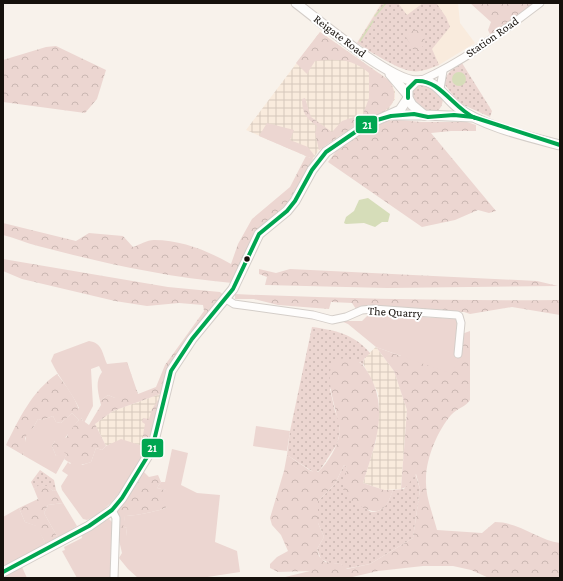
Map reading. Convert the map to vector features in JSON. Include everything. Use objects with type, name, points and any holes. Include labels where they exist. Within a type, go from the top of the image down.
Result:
[{"type":"main road","name":"Reigate Road","points":[[296,3],[385,69],[409,81],[419,81]]},
{"type":"main road","name":"Reigate Road","points":[[385,69],[407,96]]},
{"type":"main road","points":[[3,572],[86,528],[112,510],[122,498],[152,449],[171,371],[192,339],[226,299],[238,281],[259,234],[287,211],[295,201],[312,170],[326,152],[364,126],[391,116],[400,110],[407,96],[408,90],[419,81],[428,81],[440,89],[457,107],[473,117],[560,145]]},
{"type":"main road","points":[[407,96],[412,105],[424,115]]},
{"type":"main road","points":[[438,116],[447,105],[448,98]]},
{"type":"main road","points":[[391,116],[424,115],[473,117]]},
{"type":"street","name":"Station Road","points":[[419,81],[443,71],[540,3]]},
{"type":"street","points":[[440,89],[443,71]]},
{"type":"street","name":"The Quarry","points":[[226,299],[234,304],[307,314],[332,320],[346,317],[362,310],[373,309],[456,315],[459,316],[461,323],[458,354]]},
{"type":"street","points":[[112,510],[116,518],[114,578]]},
{"type":"shaded area","points":[[381,3],[458,3],[460,23],[475,43],[439,65],[426,70],[411,71],[392,63],[357,43]]},
{"type":"shaded area","points":[[320,32],[390,81],[395,91],[395,99],[388,110],[372,119],[362,117],[356,120],[357,124],[354,128],[340,135],[319,150],[313,159],[246,130]]},
{"type":"shaded area","points":[[459,72],[464,74],[466,79],[464,84],[459,86],[454,84],[452,79],[454,74]]},
{"type":"shaded area","points":[[368,198],[390,214],[388,222],[382,222],[375,227],[364,223],[344,223],[346,217],[354,211],[359,200]]},
{"type":"shaded area","points":[[376,347],[394,371],[407,410],[401,489],[384,490],[363,483],[376,441],[379,407],[378,393],[363,363],[366,356]]},
{"type":"shaded area","points":[[163,393],[146,447],[121,440],[106,446],[95,424],[113,411]]},
{"type":"green space","points":[[382,3],[398,3],[407,15],[423,3],[437,4],[446,17],[450,27],[432,49],[439,65],[425,70],[405,70],[357,43]]},
{"type":"green space","points":[[470,3],[532,3],[532,5],[491,36],[488,30],[491,22]]},
{"type":"green space","points":[[415,30],[425,31],[424,45],[419,50],[414,51],[406,37],[408,32]]},
{"type":"green space","points":[[320,32],[390,81],[393,88],[394,99],[389,108],[372,119],[362,117],[369,98],[369,73],[350,62],[337,60],[315,61],[307,74],[296,63]]},
{"type":"green space","points":[[56,46],[106,70],[97,99],[85,113],[3,102],[3,60],[46,47]]},
{"type":"green space","points":[[462,63],[492,111],[490,117],[459,103],[445,85],[448,74]]},
{"type":"green space","points":[[419,84],[433,87],[443,99],[440,109],[436,112],[431,114],[424,110],[413,99],[411,91]]},
{"type":"green space","points":[[305,98],[311,117],[332,132],[342,121],[354,117],[357,124],[319,150],[315,133],[317,126],[307,118],[304,112],[302,99]]},
{"type":"green space","points":[[399,120],[422,122],[467,122],[476,125],[476,131],[431,133],[496,211],[489,213],[478,210],[455,220],[422,227],[328,162],[340,146],[369,128],[383,121]]},
{"type":"green space","points":[[267,123],[294,130],[290,140],[308,147],[314,155],[313,159],[259,136]]},
{"type":"green space","points":[[306,156],[313,159],[300,187],[290,201],[257,230],[232,283],[183,277],[110,264],[38,246],[3,235],[3,223],[76,241],[89,233],[123,236],[133,247],[151,240],[164,240],[194,247],[231,264],[238,244],[252,219],[290,187]]},
{"type":"green space","points":[[3,259],[168,287],[220,292],[225,297],[191,338],[163,393],[113,411],[95,424],[106,446],[102,450],[96,448],[91,462],[77,465],[64,459],[67,454],[56,456],[52,446],[55,441],[67,437],[69,430],[79,420],[72,413],[61,423],[56,422],[53,416],[42,420],[38,419],[25,438],[26,444],[23,455],[6,445],[33,397],[57,374],[75,401],[82,420],[89,425],[101,405],[100,401],[108,395],[115,398],[127,362],[138,394],[156,387],[165,365],[204,311],[203,305],[179,303],[147,306],[115,301],[22,279],[3,271]]},
{"type":"green space","points":[[259,269],[276,273],[290,269],[537,281],[558,286],[387,288],[265,285],[267,277],[259,274]]},
{"type":"green space","points":[[235,294],[398,299],[560,300],[560,315],[512,307],[470,314],[464,312],[356,309],[352,303],[331,302],[329,309],[278,305],[254,299],[235,299]]},
{"type":"green space","points":[[369,314],[458,319],[460,355],[452,374],[376,347],[348,324],[341,321],[362,321]]},
{"type":"green space","points":[[312,327],[329,330],[351,337],[370,353],[364,359],[363,365],[360,362],[330,389],[339,421],[340,432],[337,444],[320,470],[315,473],[287,455],[290,431]]},
{"type":"green space","points":[[470,331],[470,400],[451,415],[446,421],[437,436],[428,462],[426,485],[437,530],[482,533],[495,522],[512,525],[560,543],[560,578],[489,578],[471,570],[453,566],[423,566],[378,571],[348,578],[281,578],[310,571],[278,572],[270,568],[270,564],[277,557],[288,551],[281,535],[272,525],[270,518],[284,471],[287,455],[311,471],[318,472],[329,459],[335,448],[340,432],[330,386],[330,374],[333,364],[340,359],[353,360],[359,362],[370,376],[376,389],[379,416],[375,443],[363,483],[384,490],[393,490],[384,508],[375,511],[364,508],[349,499],[343,492],[347,467],[344,465],[335,484],[318,501],[318,523],[324,537],[317,549],[319,556],[325,562],[341,564],[347,569],[370,564],[413,538],[420,489],[416,474],[406,487],[401,489],[407,410],[394,371],[376,347],[401,356]]},
{"type":"green space","points":[[89,341],[99,346],[103,352],[107,364],[127,362],[137,394],[115,398],[108,395],[100,401],[98,379],[102,372],[99,366],[91,369],[93,406],[84,423],[77,410],[79,408],[76,402],[51,361],[54,354]]},
{"type":"green space","points":[[158,400],[161,400],[152,434],[146,447],[141,446],[145,424],[142,422],[143,418],[149,419],[152,409]]},
{"type":"green space","points":[[72,413],[79,420],[61,442],[55,441],[52,446],[56,456],[63,452],[67,454],[56,474],[23,455],[27,431],[33,428],[38,419],[42,420],[53,416],[56,422],[61,423]]},
{"type":"green space","points":[[256,426],[290,431],[287,451],[253,446]]},
{"type":"green space","points":[[121,439],[146,447],[136,468],[115,498],[97,514],[87,520],[83,519],[62,490],[61,486],[68,475],[62,471],[68,462],[70,464],[78,457],[82,465],[91,462],[96,448],[102,450],[106,446]]},
{"type":"green space","points":[[172,449],[188,453],[181,485],[197,493],[220,495],[215,542],[237,551],[240,572],[201,578],[138,578],[119,558],[122,553],[118,536],[126,536],[127,528],[123,527],[125,516],[147,513],[167,507],[160,497],[166,494],[166,490],[157,488],[161,482],[165,482]]},
{"type":"green space","points":[[344,465],[347,467],[345,494],[371,512],[376,512],[383,508],[388,502],[393,490],[404,489],[415,473],[420,489],[413,538],[370,564],[345,569],[341,564],[329,563],[321,559],[317,549],[324,537],[318,523],[318,501],[335,484]]},
{"type":"green space","points":[[40,470],[54,480],[56,490],[53,491],[44,486],[39,486],[34,489],[31,482]]},
{"type":"green space","points":[[142,470],[149,477],[158,475],[161,482],[157,488],[166,490],[167,507],[147,513],[125,516],[124,527],[127,528],[126,536],[118,536],[116,510]]},
{"type":"green space","points":[[39,485],[47,486],[53,491],[56,490],[63,503],[48,505],[44,513],[58,538],[46,544],[36,526],[25,522],[19,508],[38,499],[34,489]]},
{"type":"green space","points":[[63,503],[77,526],[58,538],[44,513],[48,505]]},
{"type":"green space","points":[[19,508],[25,522],[37,526],[46,544],[3,567],[3,517]]},
{"type":"green space","points":[[109,519],[113,523],[112,578],[77,578],[62,551],[65,550],[64,547],[82,538],[81,534]]},
{"type":"green space","points":[[22,567],[27,578],[3,578],[3,575]]},
{"type":"waterway","points":[[375,16],[386,3]]},
{"type":"waterway","points":[[360,41],[373,21]]},
{"type":"transit line","name":"21","points":[[408,98],[408,89],[416,81],[425,82],[439,89],[460,108],[475,118]]},
{"type":"transit line","name":"21","points":[[3,572],[89,526],[112,510],[122,498],[152,449],[171,371],[192,339],[233,289],[259,234],[287,211],[295,201],[312,170],[326,152],[364,126],[377,120],[391,116],[414,114],[428,117],[454,115],[473,117],[560,145]]}]
